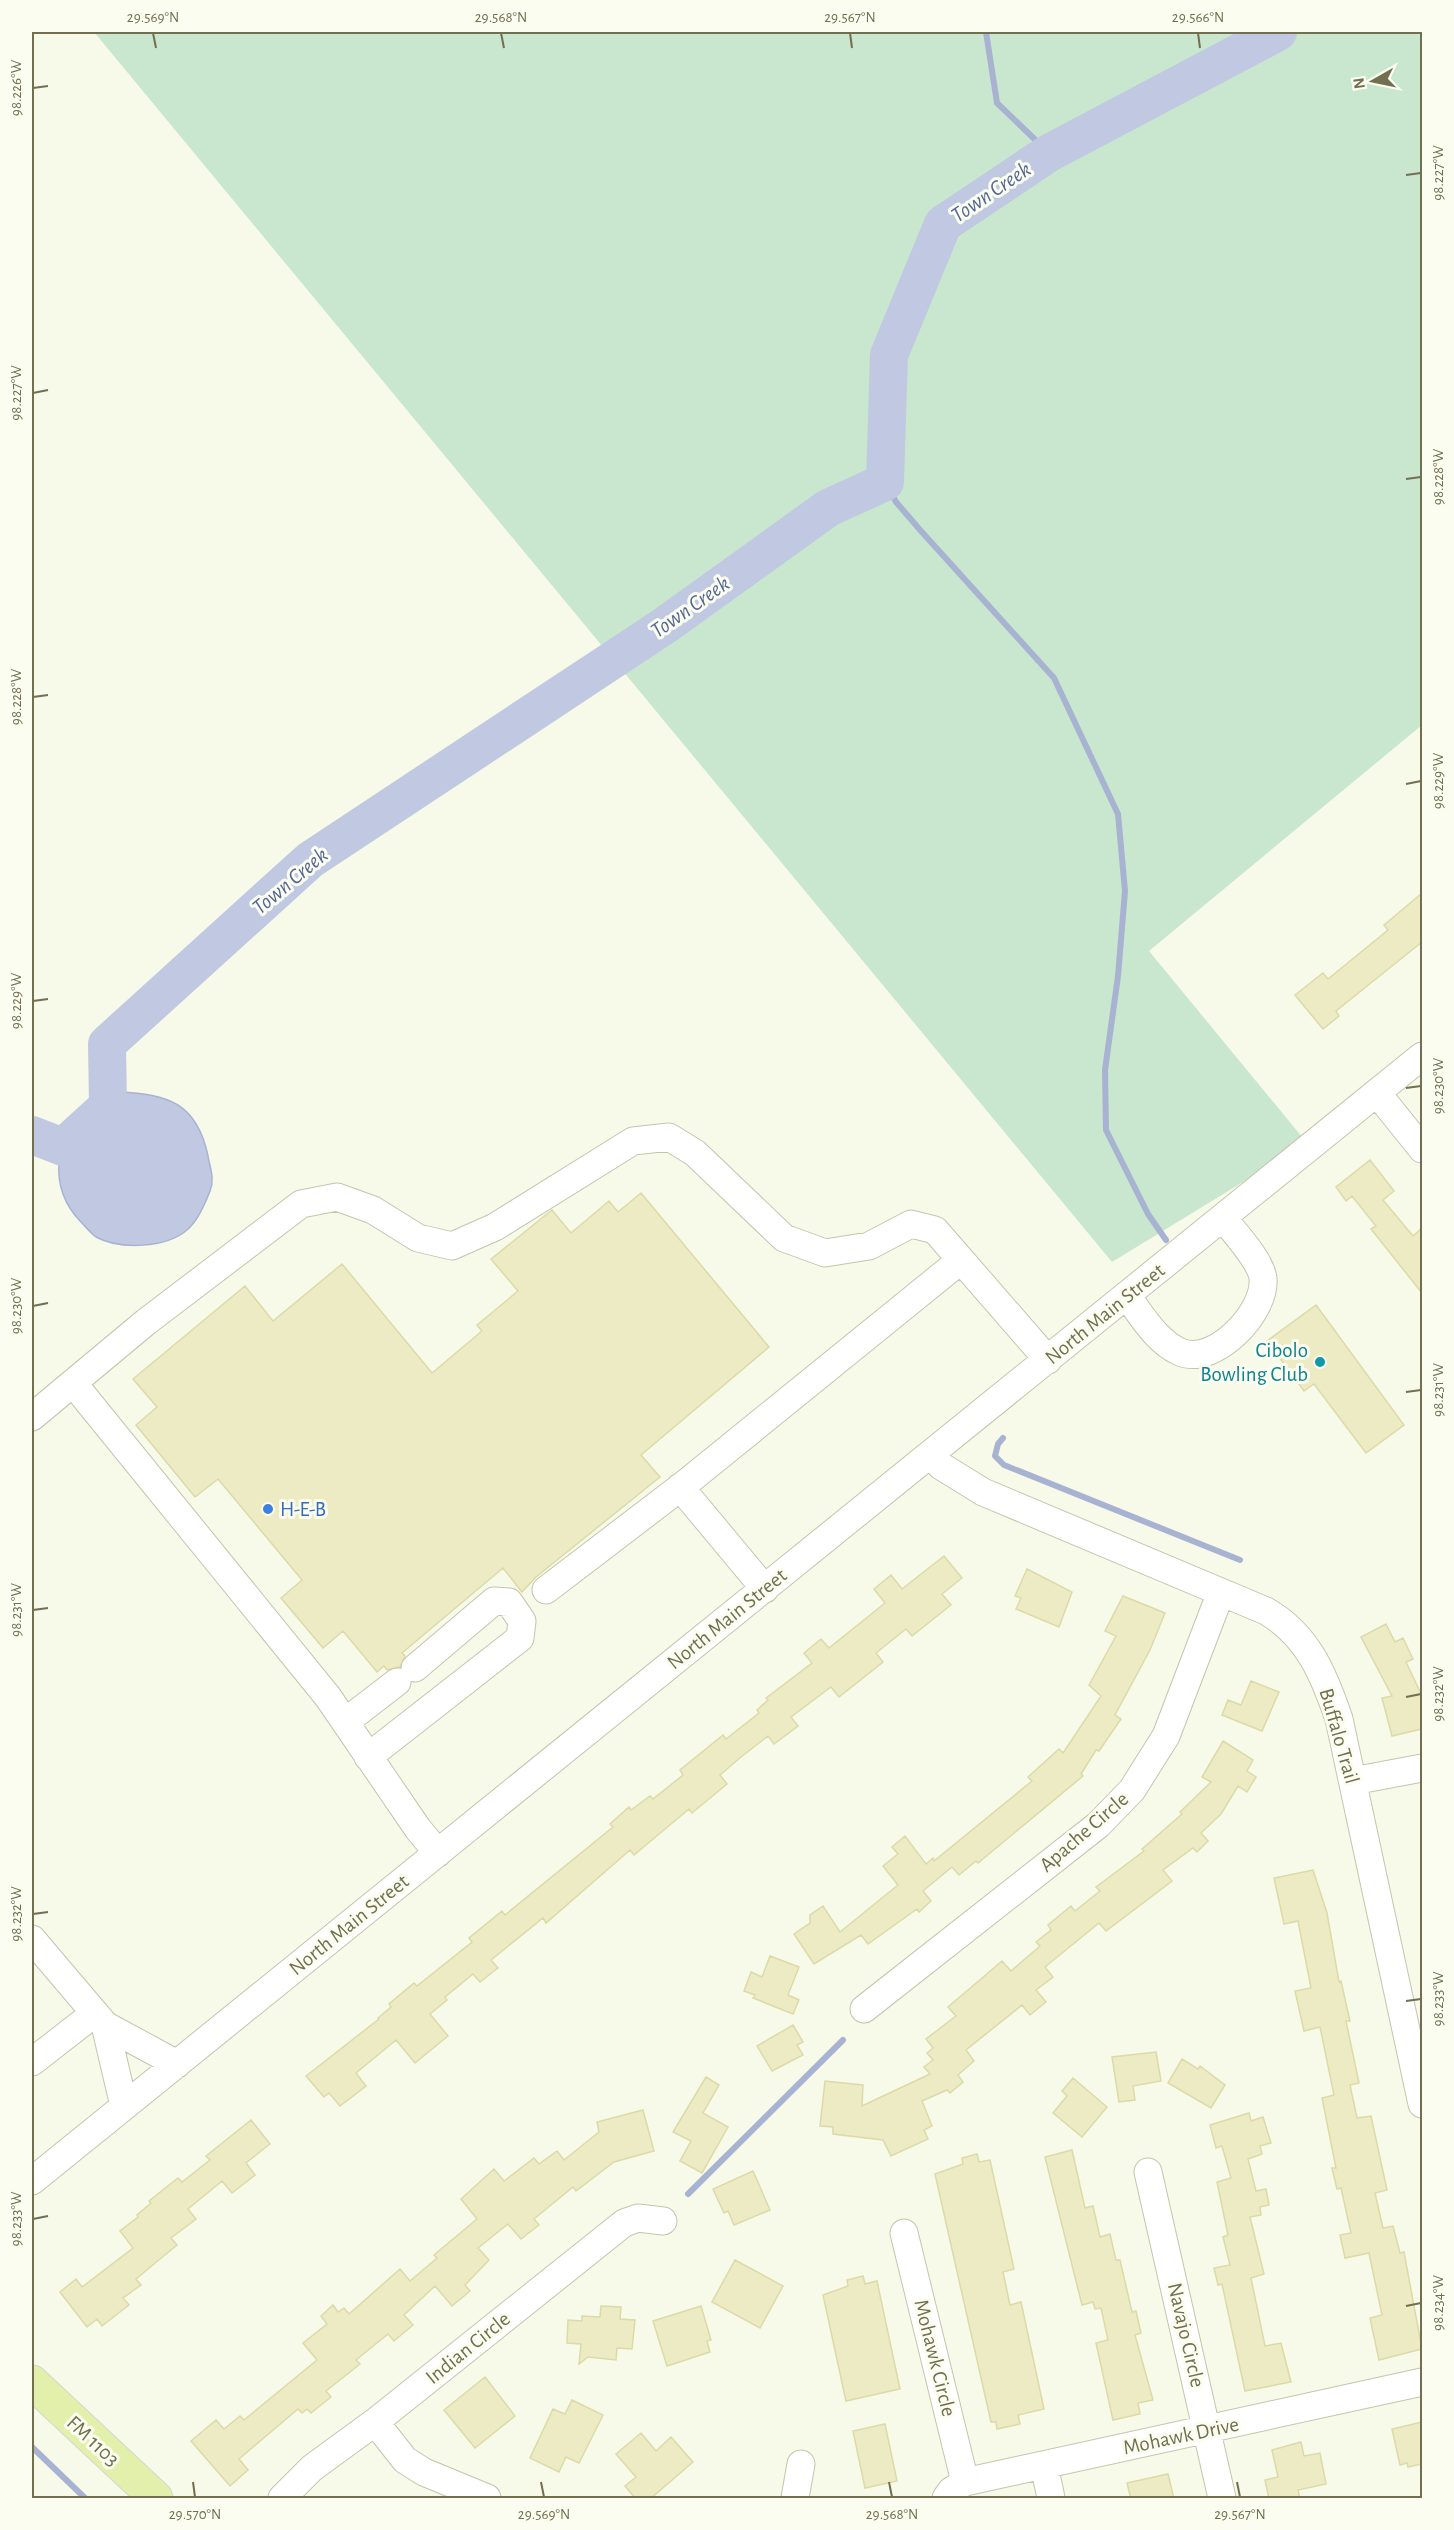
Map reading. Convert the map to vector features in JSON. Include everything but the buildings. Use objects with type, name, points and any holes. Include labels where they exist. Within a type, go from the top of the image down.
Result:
[{"type":"main road","name":"FM 1103","points":[[32,2382],[156,2499]]},
{"type":"street","name":"North Main Street","points":[[32,2181],[1422,1056]]},
{"type":"street","points":[[1377,1093],[1422,1149]]},
{"type":"street","points":[[32,1417],[146,1322],[301,1204],[337,1197],[373,1210],[418,1238],[452,1246],[495,1227],[633,1141],[669,1137],[695,1153],[784,1238],[825,1253],[869,1246],[911,1224],[935,1230],[1048,1360]]},
{"type":"street","points":[[1127,1296],[1166,1344],[1183,1354],[1204,1354],[1224,1342],[1245,1324],[1261,1300],[1264,1278],[1247,1248],[1223,1218]]},
{"type":"street","points":[[546,1590],[680,1487],[961,1260]]},
{"type":"street","points":[[73,1383],[328,1697],[418,1829],[438,1853]]},
{"type":"street","name":"Buffalo Trail","points":[[931,1455],[941,1466],[983,1492],[1280,1619],[1306,1645],[1323,1677],[1339,1719],[1422,2104]]},
{"type":"street","points":[[680,1487],[765,1589]]},
{"type":"street","name":"Apache Circle","points":[[864,2009],[1098,1825],[1132,1790],[1166,1736],[1221,1592]]},
{"type":"street","points":[[345,1722],[406,1675],[494,1601],[509,1602],[522,1621],[519,1638],[368,1757]]},
{"type":"street","points":[[1353,1781],[1422,1768]]},
{"type":"street","points":[[32,1939],[100,2019],[177,2064]]},
{"type":"street","points":[[35,2052],[100,2019]]},
{"type":"street","points":[[100,2019],[124,2106]]},
{"type":"street","name":"Navajo Circle","points":[[1148,2172],[1222,2499]]},
{"type":"street","name":"Indian Circle","points":[[282,2499],[312,2468],[375,2422],[624,2223],[638,2218],[663,2220]]},
{"type":"street","name":"Mohawk Circle","points":[[904,2234],[955,2490]]},
{"type":"street","name":"Mohawk Drive","points":[[955,2490],[1044,2465],[1422,2382]]},
{"type":"street","points":[[375,2422],[405,2460],[424,2472],[487,2499]]},
{"type":"street","points":[[795,2499],[801,2464]]},
{"type":"street","points":[[1044,2465],[1051,2499]]},
{"type":"green space","points":[[94,32],[1422,32],[1422,725],[1149,951],[1307,1143],[1112,1262]]},
{"type":"water","points":[[119,1092],[152,1095],[178,1105],[188,1113],[203,1138],[212,1174],[210,1191],[195,1222],[187,1230],[167,1241],[130,1245],[117,1244],[96,1237],[70,1208],[63,1193],[59,1178],[59,1163],[67,1134],[75,1120],[89,1105]]},
{"type":"waterway","points":[[986,32],[997,103],[1049,153]]},
{"type":"waterway","name":"Town Creek","points":[[32,1135],[63,1147],[108,1106],[107,1044],[310,860],[664,626],[828,508],[885,482],[889,355],[943,224],[1049,153],[1278,32]]},
{"type":"waterway","points":[[885,482],[896,502],[921,531],[1054,678],[1118,814],[1125,891],[1118,976],[1105,1070],[1106,1130],[1148,1214],[1166,1240]]},
{"type":"waterway","points":[[1003,1438],[998,1444],[995,1456],[1004,1465],[1240,1560]]},
{"type":"waterway","points":[[688,2194],[843,2040]]},
{"type":"waterway","points":[[32,2447],[85,2498]]},
{"type":"place","name":"Cibolo Bowling Club","points":[[1320,1362]]},
{"type":"place","name":"H-E-B","points":[[268,1509]]}]
